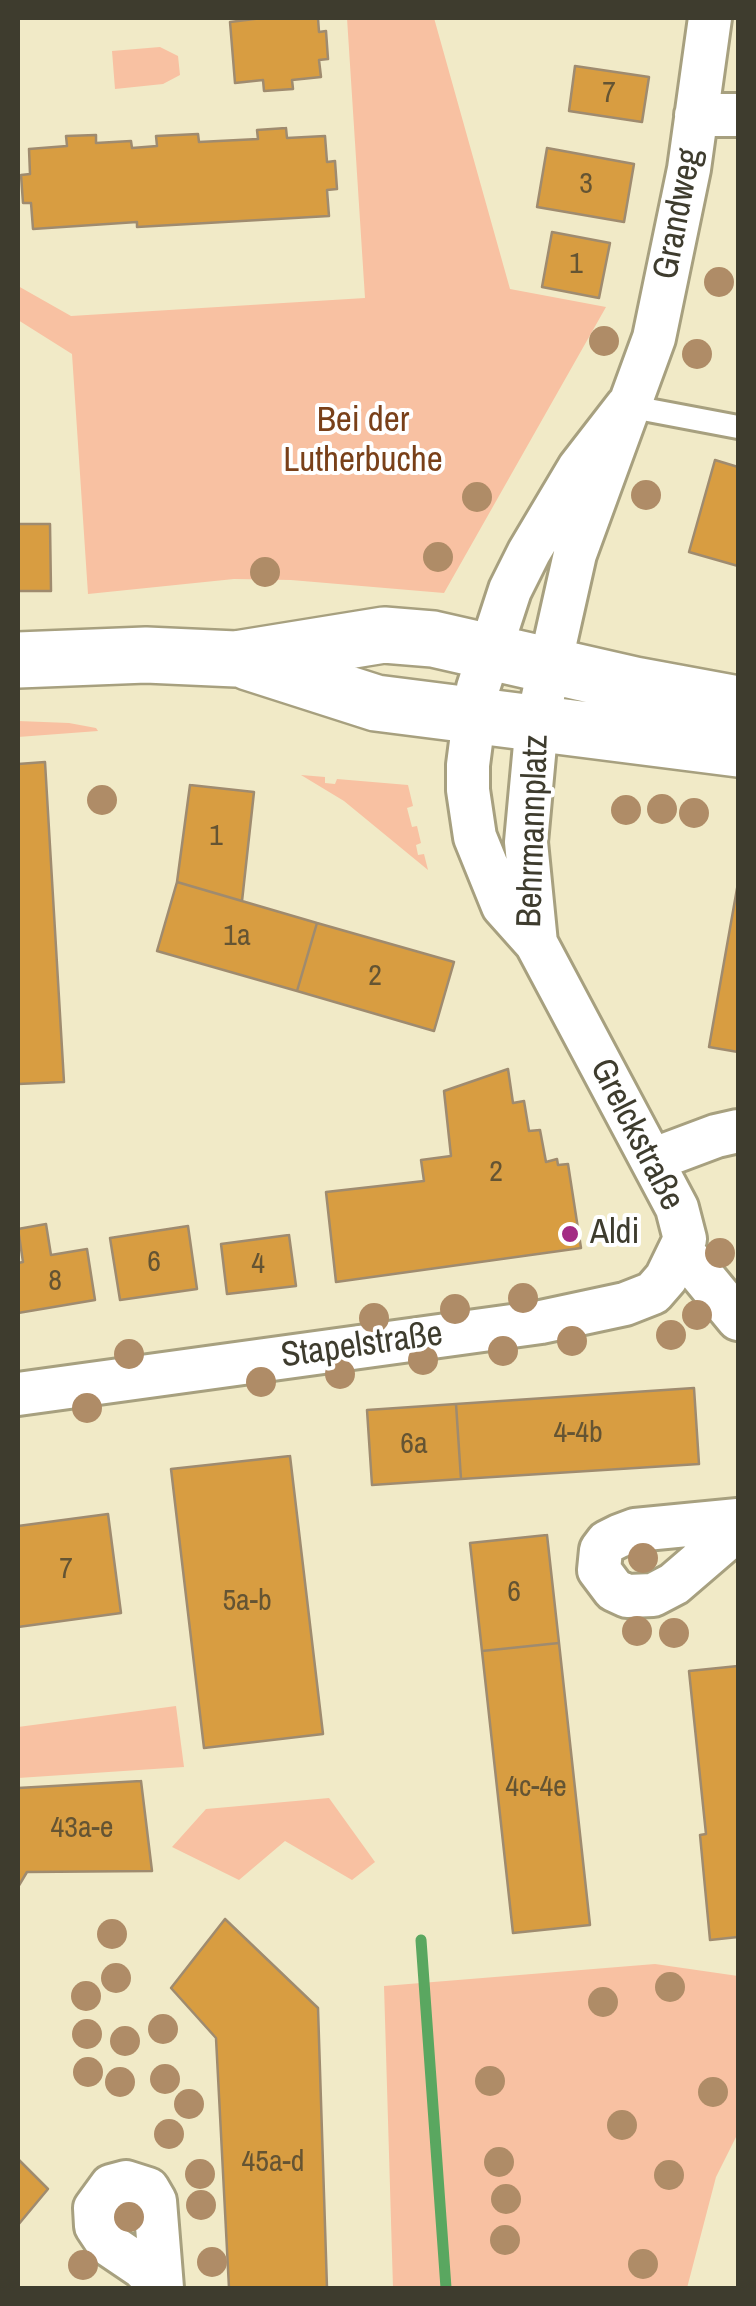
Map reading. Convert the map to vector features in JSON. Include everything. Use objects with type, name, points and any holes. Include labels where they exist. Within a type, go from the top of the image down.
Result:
[{"type":"main road","points":[[18,660],[146,655],[236,658],[384,635],[433,639],[738,704]]},
{"type":"main road","points":[[236,658],[376,703],[738,749]]},
{"type":"street","name":"Grandweg","points":[[537,722],[576,554],[660,312],[689,169],[710,18]]},
{"type":"street","points":[[696,115],[738,115]]},
{"type":"street","name":"Grandweg","points":[[473,714],[489,650],[528,552],[578,468],[627,406]]},
{"type":"street","name":"Behrmannplatz","points":[[473,714],[468,790],[476,837],[502,906],[536,944]]},
{"type":"street","name":"Behrmannplatz","points":[[536,944],[526,842],[537,722]]},
{"type":"street","name":"Grelckstraße","points":[[536,944],[652,1160],[682,1225],[682,1251],[738,1319]]},
{"type":"street","points":[[652,1160],[738,1131]]},
{"type":"street","name":"Stapelstraße","points":[[18,1394],[542,1322],[653,1293],[682,1251]]},
{"type":"street","points":[[738,1520],[636,1530],[619,1536],[601,1550],[599,1570],[614,1590],[626,1596],[653,1595],[674,1584],[738,1529]]},
{"type":"lane","points":[[627,406],[738,427]]},
{"type":"green space","name":"Bei der Lutherbuche","points":[[347,18],[434,18],[510,289],[606,307],[444,593],[234,579],[88,594],[72,354],[18,320],[18,286],[71,316],[365,298]]},
{"type":"green space","points":[[160,47],[178,56],[180,75],[163,84],[115,89],[112,51]]},
{"type":"green space","points":[[18,721],[69,723],[98,731],[18,737]]},
{"type":"green space","points":[[301,775],[325,777],[325,783],[335,784],[337,779],[408,785],[413,806],[407,808],[421,843],[416,845],[418,855],[424,854],[428,870],[344,801]]},
{"type":"green space","points":[[176,1706],[184,1767],[18,1778],[18,1727]]},
{"type":"green space","points":[[329,1798],[375,1862],[352,1880],[285,1841],[239,1880],[172,1847],[206,1809]]},
{"type":"green space","points":[[655,1964],[738,1976],[738,2133],[716,2177],[687,2288],[393,2288],[384,1986]]},
{"type":"building","points":[[318,18],[319,32],[326,31],[328,59],[319,60],[321,77],[292,80],[293,89],[264,91],[263,80],[235,83],[230,22]]},
{"type":"building","points":[[575,66],[649,77],[642,122],[569,111]]},
{"type":"building","points":[[286,128],[287,138],[325,136],[327,162],[335,161],[337,189],[327,190],[329,216],[33,229],[31,203],[23,203],[21,175],[30,174],[29,149],[67,146],[66,136],[96,135],[96,143],[131,141],[132,148],[157,146],[156,136],[198,134],[199,142],[258,139],[257,130]]},
{"type":"building","points":[[547,148],[634,164],[624,222],[537,207]]},
{"type":"building","points":[[552,232],[610,243],[599,298],[542,287]]},
{"type":"building","points":[[715,460],[738,467],[738,566],[689,552]]},
{"type":"building","points":[[18,524],[50,524],[51,591],[18,591]]},
{"type":"building","points":[[45,762],[64,1082],[18,1084],[18,764]]},
{"type":"building","points":[[190,785],[254,792],[242,901],[177,882]]},
{"type":"building","points":[[177,882],[317,923],[297,991],[157,951]]},
{"type":"building","points":[[738,883],[738,1052],[709,1047]]},
{"type":"building","points":[[317,923],[454,962],[434,1031],[297,991]]},
{"type":"building","points":[[508,1069],[513,1103],[524,1101],[529,1131],[540,1130],[546,1162],[557,1159],[558,1165],[568,1164],[581,1248],[336,1282],[326,1192],[424,1181],[421,1160],[451,1156],[444,1091]]},
{"type":"building","points":[[46,1224],[51,1255],[87,1249],[95,1300],[18,1313],[18,1263],[23,1262],[18,1229]]},
{"type":"building","points":[[188,1226],[197,1289],[120,1300],[110,1238]]},
{"type":"building","points":[[289,1235],[296,1286],[227,1294],[221,1244]]},
{"type":"building","points":[[694,1388],[699,1464],[461,1479],[456,1404]]},
{"type":"building","points":[[456,1404],[461,1479],[372,1485],[367,1410]]},
{"type":"building","points":[[290,1456],[323,1734],[204,1748],[171,1469]]},
{"type":"building","points":[[108,1514],[121,1613],[18,1627],[18,1526]]},
{"type":"building","points":[[547,1535],[559,1643],[482,1651],[470,1543]]},
{"type":"building","points":[[559,1643],[590,1925],[513,1933],[482,1651]]},
{"type":"building","points":[[738,1666],[738,1937],[710,1940],[700,1835],[706,1834],[689,1671]]},
{"type":"building","points":[[141,1781],[152,1871],[27,1872],[18,1887],[18,1788]]},
{"type":"building","points":[[225,1919],[318,2008],[327,2288],[229,2288],[216,2038],[171,1988]]},
{"type":"building","points":[[18,2159],[48,2189],[18,2225]]},
{"type":"waterway","points":[[421,1940],[446,2288]]},
{"type":"place","name":"Aldi","points":[[570,1234]]}]
